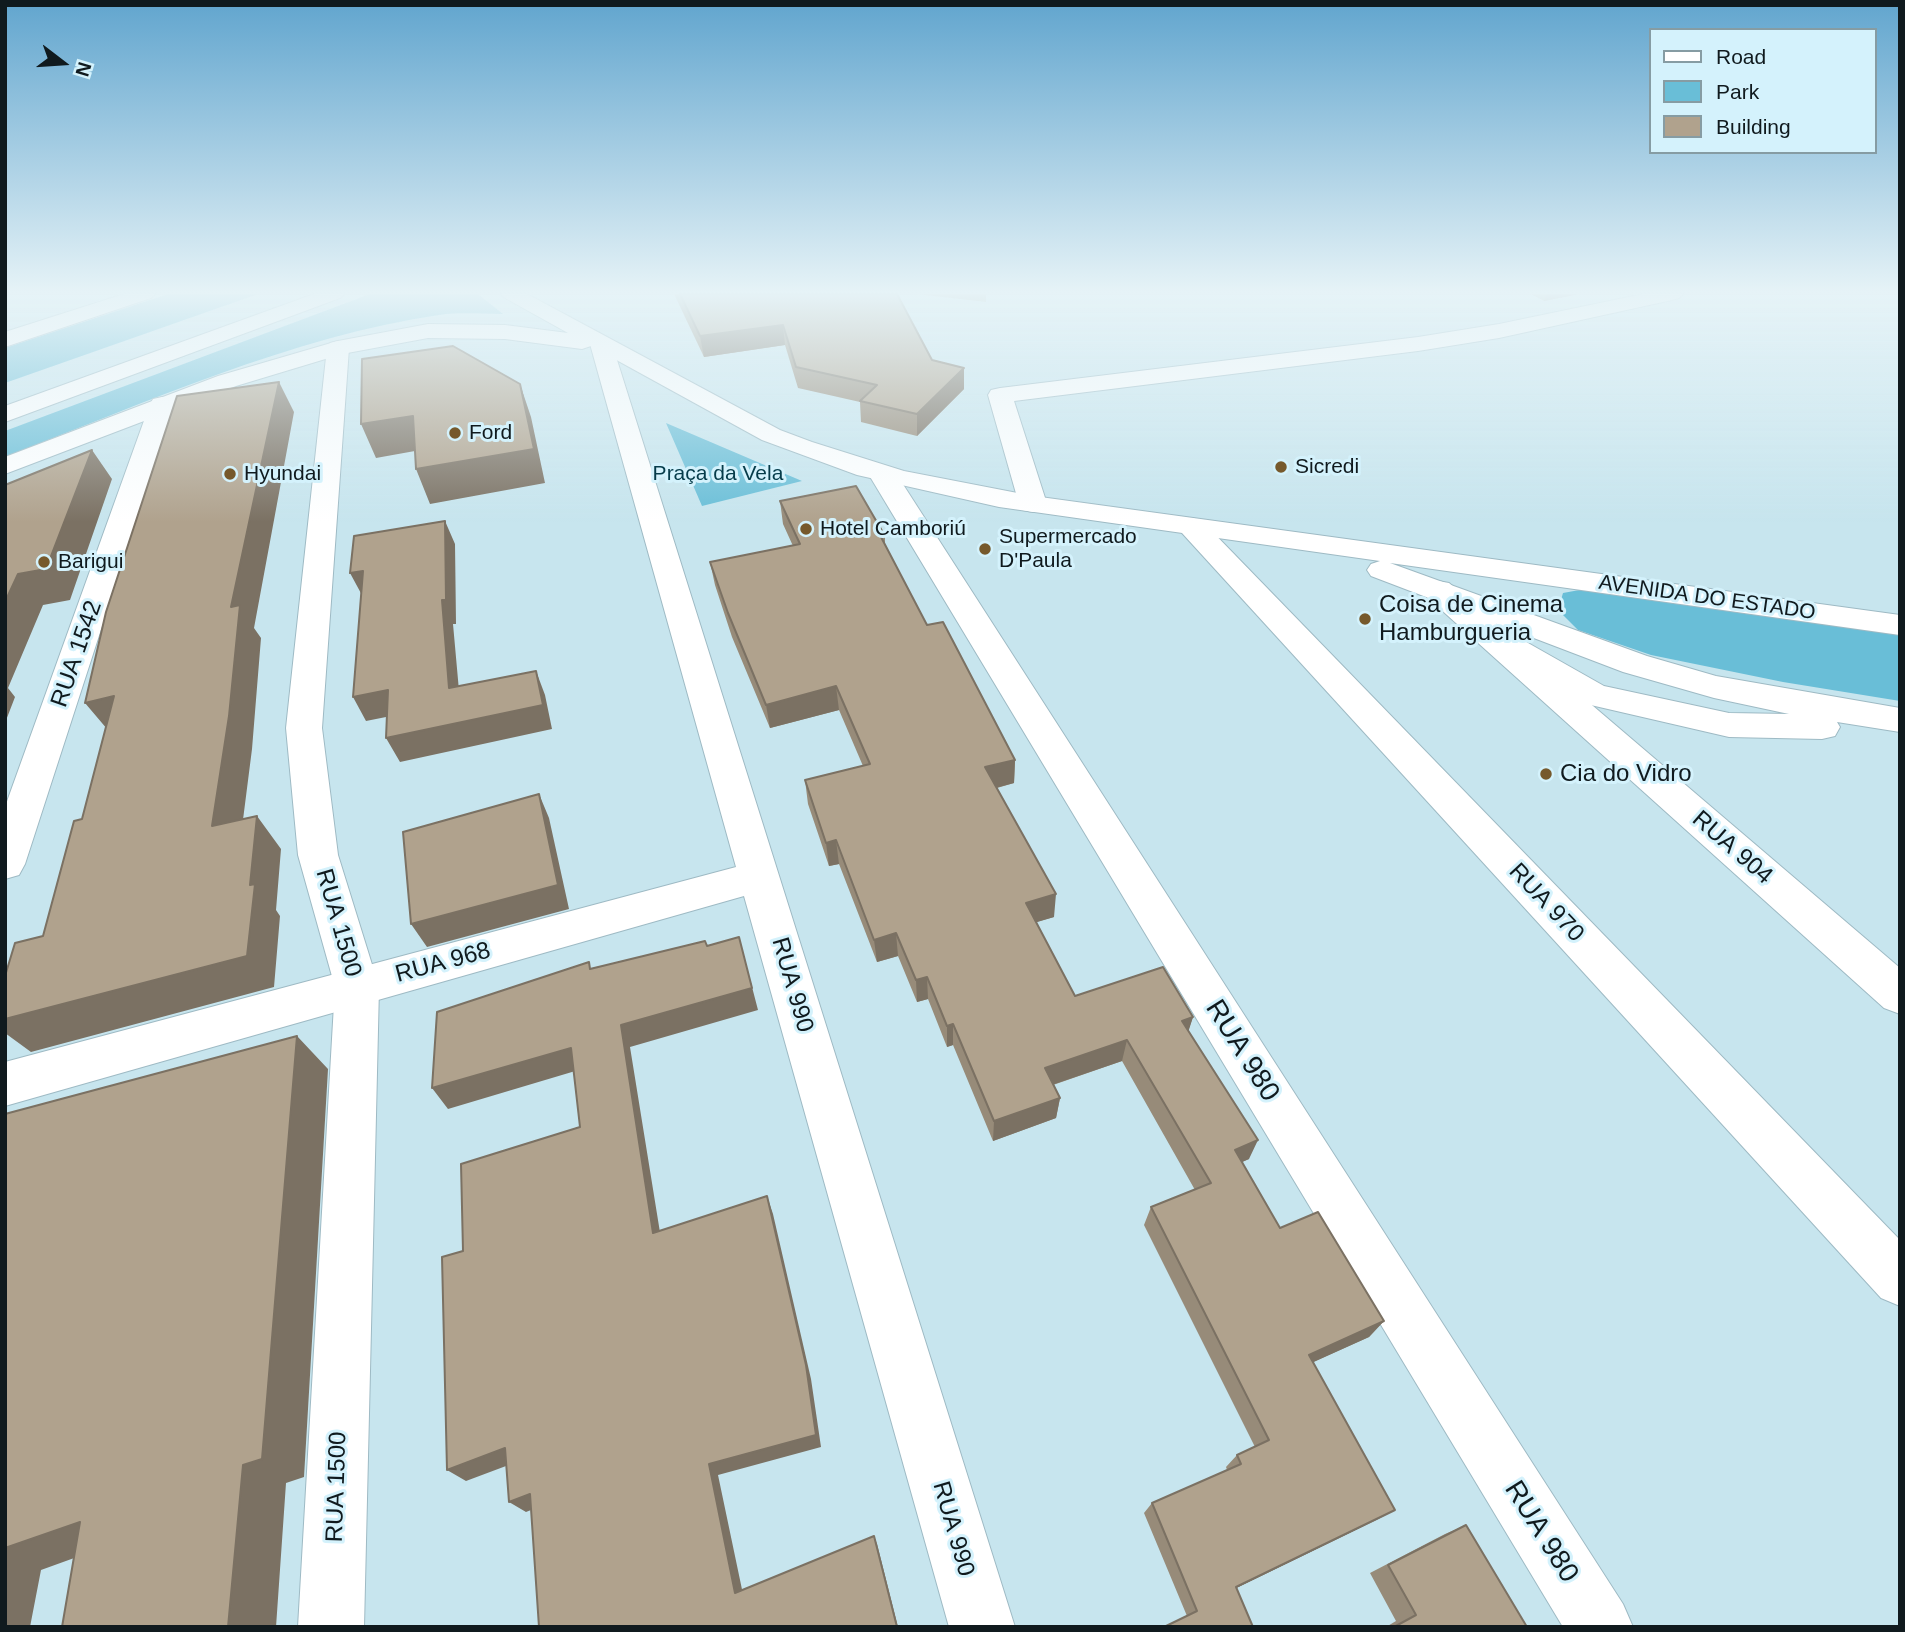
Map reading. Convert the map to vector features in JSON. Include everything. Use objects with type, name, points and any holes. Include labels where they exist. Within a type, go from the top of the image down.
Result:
[{"type":"main road","points":[[5,396],[76,370]]},
{"type":"main road","points":[[5,415],[127,370]]},
{"type":"main road","points":[[5,466],[162,404],[262,370]]},
{"type":"main road","name":"RUA 1500","points":[[331,1627],[357,987],[318,855],[304,728],[336,370]]},
{"type":"main road","name":"RUA 990","points":[[609,370],[982,1627]]},
{"type":"main road","name":"AVENIDA DO ESTADO","points":[[650,370],[771,435],[807,451],[883,475],[960,492],[1306,544],[1900,625]]},
{"type":"main road","points":[[1033,504],[1000,395],[1201,370]]},
{"type":"main road","name":"RUA 1542","points":[[5,864],[162,404]]},
{"type":"main road","name":"RUA 980","points":[[883,475],[1600,1627]]},
{"type":"main road","name":"RUA 970","points":[[1192,527],[1900,1279]]},
{"type":"main road","name":"AVENIDA DO ESTADO","points":[[1306,544],[1635,664],[1714,687],[1791,703],[1900,720]]},
{"type":"main road","name":"RUA 904","points":[[1438,590],[1900,995]]},
{"type":"main road","points":[[1487,634],[1594,695],[1729,725],[1900,728]]},
{"type":"main road","name":"RUA 968","points":[[5,1084],[760,876]]},
{"type":"green space","points":[[5,370],[42,370],[5,383]]},
{"type":"green space","points":[[167,370],[230,370],[5,457],[5,431]]},
{"type":"green space","name":"Praça da Vela","points":[[666,423],[802,481],[702,506]]},
{"type":"green space","points":[[1585,589],[1900,635],[1900,701],[1783,682],[1651,655],[1578,630],[1558,610],[1563,593]]},
{"type":"building","name":"Ford","points":[[362,370],[496,370],[520,384],[534,449],[416,469],[413,416],[361,424]]},
{"type":"building","points":[[810,370],[962,370],[917,414],[860,401],[877,385]]},
{"type":"building","points":[[279,382],[231,607],[240,605],[229,716],[212,826],[257,816],[250,885],[255,884],[247,956],[5,1019],[5,976],[15,943],[43,936],[74,821],[82,819],[114,696],[85,703],[106,612],[177,396]]},
{"type":"building","points":[[92,450],[46,569],[18,574],[5,602],[5,485]]},
{"type":"building","points":[[856,486],[885,536],[881,537],[927,625],[943,622],[1015,760],[985,767],[1056,894],[1026,903],[1075,996],[1163,967],[1193,1017],[1182,1021],[1258,1140],[1235,1150],[1280,1228],[1318,1212],[1384,1321],[1309,1355],[1395,1510],[1236,1587],[1253,1627],[1164,1627],[1197,1611],[1152,1503],[1241,1464],[1237,1455],[1269,1440],[1151,1207],[1211,1183],[1127,1040],[1045,1068],[1060,1098],[994,1121],[953,1024],[947,1026],[927,977],[916,980],[896,933],[874,940],[836,840],[826,843],[805,780],[870,764],[836,686],[766,705],[710,562],[800,544],[780,501]]},
{"type":"building","points":[[445,521],[446,600],[442,600],[449,688],[536,671],[543,705],[386,738],[388,690],[353,697],[363,571],[350,573],[354,536]]},
{"type":"building","points":[[539,794],[558,885],[411,924],[403,832]]},
{"type":"building","points":[[739,937],[752,988],[621,1025],[653,1233],[767,1196],[806,1365],[816,1435],[709,1464],[735,1593],[874,1536],[897,1627],[539,1627],[530,1494],[509,1502],[505,1448],[447,1470],[442,1257],[463,1251],[461,1164],[580,1127],[571,1048],[432,1088],[437,1012],[589,962],[590,969],[705,941],[707,946]]},
{"type":"building","points":[[297,1036],[262,1459],[243,1465],[228,1627],[62,1627],[80,1522],[5,1548],[5,1114]]},
{"type":"building","points":[[1466,1525],[1527,1627],[1394,1627],[1416,1615],[1388,1565]]},
{"type":"place","name":"Ford","points":[[455,433]]},
{"type":"place","name":"Sicredi","points":[[1281,467]]},
{"type":"place","name":"Hyundai","points":[[230,474]]},
{"type":"place","name":"Hotel Camboriú","points":[[806,529]]},
{"type":"place","name":"Supermercado D'Paula","points":[[985,549]]},
{"type":"place","name":"Barigui","points":[[44,562]]},
{"type":"place","name":"Coisa de Cinema Hamburgueria","points":[[1365,619]]},
{"type":"place","name":"Cia do Vidro","points":[[1546,774]]}]
